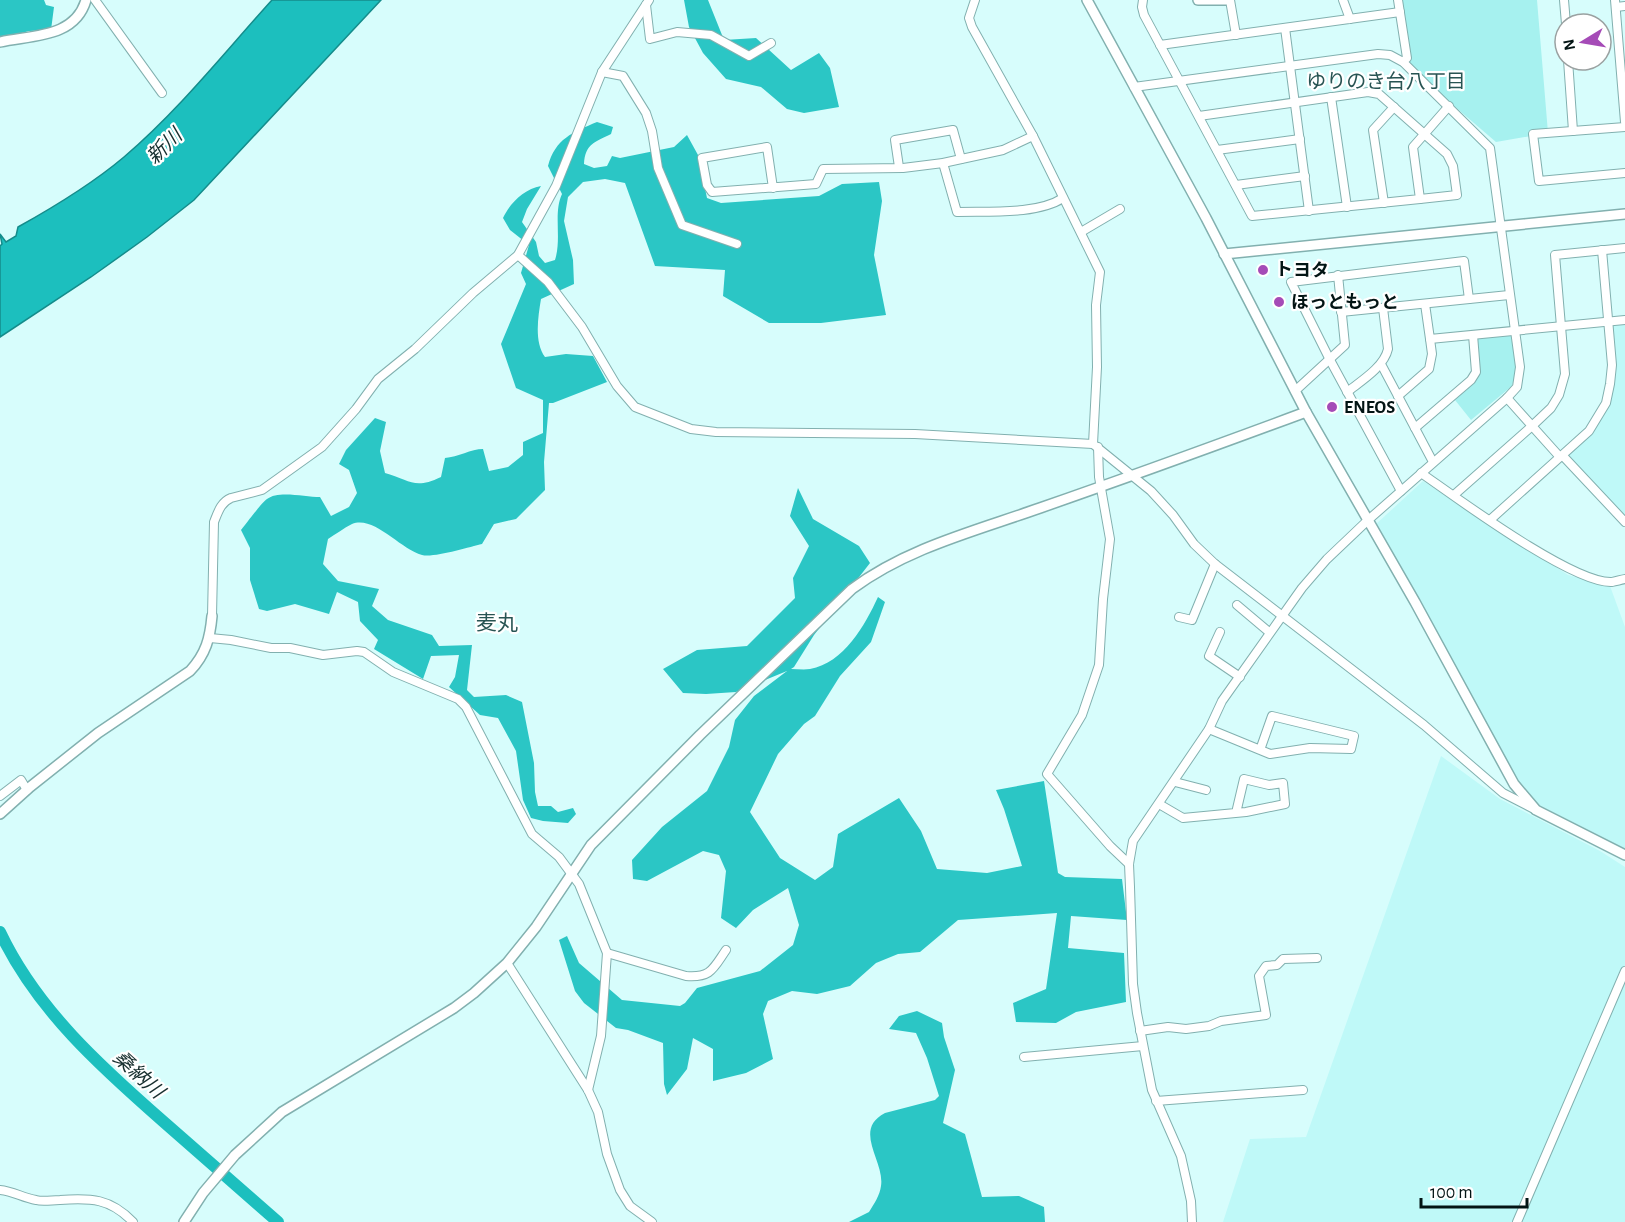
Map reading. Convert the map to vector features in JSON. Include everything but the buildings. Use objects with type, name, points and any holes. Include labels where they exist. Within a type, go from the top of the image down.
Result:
[{"type":"street","points":[[0,42],[56,32],[67,27],[83,10],[86,0]]},
{"type":"street","points":[[95,0],[162,93]]},
{"type":"street","points":[[975,0],[969,18],[972,27],[1033,136],[1100,272],[1096,305],[1096,445],[1110,539],[1099,665],[1082,715],[1047,774],[1110,846],[1129,864]]},
{"type":"street","points":[[1088,0],[1306,412],[1415,602],[1514,784],[1536,810]]},
{"type":"street","points":[[1143,0],[1144,15],[1252,216],[1457,195],[1452,161],[1447,154],[1382,96],[1371,92],[1199,116]]},
{"type":"street","points":[[1198,0],[1228,0],[1236,35]]},
{"type":"street","points":[[1343,0],[1350,19]]},
{"type":"street","points":[[1398,0],[1407,58],[1403,62]]},
{"type":"street","points":[[647,3],[650,39],[677,32],[711,35],[749,56],[771,43]]},
{"type":"street","points":[[0,814],[98,733],[190,671],[200,661],[210,638],[214,522],[220,508],[226,500],[262,490],[322,447],[356,410],[378,380],[518,255],[556,186],[603,72],[647,3]]},
{"type":"street","points":[[1625,6],[1615,3],[1625,122]]},
{"type":"street","points":[[1160,45],[1400,12]]},
{"type":"street","points":[[1285,28],[1310,211]]},
{"type":"street","points":[[1134,87],[1378,54],[1390,55],[1403,62],[1490,148],[1520,377],[1517,387],[1507,398],[1367,521],[1327,559],[1302,588],[1222,700],[1209,729],[1133,842],[1129,864],[1133,984],[1140,1031],[1152,1090],[1180,1156],[1191,1201],[1192,1222]]},
{"type":"street","points":[[603,72],[623,76],[646,113],[652,131],[658,168],[682,225],[737,244]]},
{"type":"street","points":[[1569,72],[1573,131]]},
{"type":"street","points":[[1331,98],[1347,207]]},
{"type":"street","points":[[1420,199],[1413,147],[1449,106]]},
{"type":"street","points":[[1384,203],[1373,129],[1394,107]]},
{"type":"street","points":[[1625,127],[1533,134],[1539,181],[1625,173]]},
{"type":"street","points":[[899,168],[896,140],[953,130],[961,159]]},
{"type":"street","points":[[773,188],[767,147],[702,158],[707,185],[712,192],[773,188],[816,184],[823,169],[899,168],[943,163],[1003,150],[1033,136]]},
{"type":"street","points":[[1217,150],[1300,139]]},
{"type":"street","points":[[943,163],[957,212],[1024,209],[1054,204],[1063,198]]},
{"type":"street","points":[[1236,185],[1305,176]]},
{"type":"street","points":[[1081,232],[1120,210]]},
{"type":"street","points":[[1224,254],[1625,214]]},
{"type":"street","points":[[1454,495],[1551,408],[1559,395],[1565,374],[1555,255],[1625,248]]},
{"type":"street","points":[[1490,520],[1589,431],[1606,403],[1612,375],[1602,250]]},
{"type":"street","points":[[518,255],[548,282],[582,327],[627,400],[635,407],[691,429],[738,434],[915,434],[1096,445],[1151,491],[1173,515],[1194,544],[1215,564],[1424,725],[1503,794],[1625,855]]},
{"type":"street","points":[[1401,491],[1330,360],[1291,282],[1464,261],[1469,299]]},
{"type":"street","points":[[1295,391],[1345,345],[1338,275]]},
{"type":"street","points":[[1341,312],[1509,295]]},
{"type":"street","points":[[1398,396],[1429,369],[1432,354],[1425,304]]},
{"type":"street","points":[[1347,392],[1381,364],[1387,354],[1383,308]]},
{"type":"street","points":[[1430,339],[1625,320]]},
{"type":"street","points":[[1415,428],[1471,380],[1476,372],[1473,335]]},
{"type":"street","points":[[1381,364],[1433,462]]},
{"type":"street","points":[[1507,398],[1625,522]]},
{"type":"street","points":[[184,1222],[203,1193],[235,1155],[282,1112],[454,1008],[507,963],[536,927],[591,845],[700,735],[852,589],[869,576],[913,552],[1132,476],[1306,412]]},
{"type":"street","points":[[1421,473],[1520,541],[1581,573],[1611,582],[1625,579]]},
{"type":"street","points":[[1179,616],[1192,620],[1215,564]]},
{"type":"street","points":[[1237,605],[1269,632]]},
{"type":"street","points":[[1220,632],[1209,656],[1240,677]]},
{"type":"street","points":[[210,638],[271,648],[290,648],[323,655],[364,652],[393,672],[458,699],[466,707],[532,834],[560,857],[579,884],[607,953],[601,1036],[588,1090]]},
{"type":"street","points":[[1209,729],[1260,750],[1270,754],[1310,748],[1351,748],[1354,736],[1272,716],[1260,750]]},
{"type":"street","points":[[1159,804],[1183,818],[1236,813],[1285,804],[1283,783],[1269,785],[1244,779],[1236,813]]},
{"type":"street","points":[[0,796],[21,780],[27,790]]},
{"type":"street","points":[[1175,782],[1206,790]]},
{"type":"street","points":[[607,953],[686,976],[699,977],[707,975],[726,950]]},
{"type":"street","points":[[1140,1031],[1168,1027],[1186,1029],[1209,1026],[1221,1021],[1266,1015],[1259,976],[1266,966],[1277,965],[1283,959],[1317,958]]},
{"type":"street","points":[[507,963],[588,1090],[598,1112],[607,1154],[620,1190],[630,1206],[652,1222]]},
{"type":"street","points":[[1517,1222],[1625,971]]},
{"type":"street","points":[[1024,1057],[1143,1046]]},
{"type":"street","points":[[1156,1101],[1303,1090]]},
{"type":"street","points":[[0,1190],[10,1191],[37,1201],[82,1198],[99,1200],[119,1209],[133,1222]]},
{"type":"shaded area","points":[[0,0],[44,0],[46,5],[54,7],[51,30],[29,31],[0,39]]},
{"type":"shaded area","points":[[684,0],[708,0],[724,40],[756,38],[791,70],[819,53],[830,68],[839,107],[804,113],[787,109],[761,87],[726,79],[703,53],[689,27]]},
{"type":"shaded area","points":[[1400,0],[1537,0],[1548,133],[1496,142],[1403,62],[1408,59]]},
{"type":"shaded area","points":[[597,122],[613,127],[611,134],[589,148],[584,164],[594,168],[607,166],[612,156],[620,158],[674,147],[687,135],[698,155],[707,198],[721,203],[819,196],[842,184],[879,182],[882,201],[874,255],[886,315],[821,323],[769,323],[723,296],[725,270],[655,266],[625,183],[605,179],[583,182],[568,197],[564,221],[573,260],[574,284],[541,299],[538,337],[545,357],[566,354],[593,356],[607,382],[549,403],[544,462],[545,490],[516,519],[494,524],[482,544],[452,552],[422,555],[378,528],[360,523],[352,524],[328,539],[323,564],[338,581],[379,589],[372,606],[388,620],[432,635],[439,646],[472,645],[467,690],[474,697],[506,695],[522,702],[534,763],[538,806],[551,806],[558,812],[573,808],[576,814],[568,823],[531,818],[523,800],[516,751],[498,718],[480,715],[449,687],[455,677],[459,655],[431,656],[423,679],[374,649],[378,640],[360,621],[358,602],[337,592],[329,614],[295,604],[267,611],[259,609],[250,580],[250,548],[241,530],[264,501],[272,496],[320,497],[331,516],[349,507],[357,493],[349,470],[339,464],[346,450],[375,418],[386,422],[380,451],[385,473],[418,483],[441,477],[445,458],[478,449],[483,449],[489,471],[508,467],[523,455],[523,442],[543,433],[543,400],[516,388],[501,344],[526,284],[521,273],[529,245],[510,230],[503,218],[518,198],[529,190],[541,186],[522,222],[536,242],[539,256],[545,263],[555,260],[558,243],[558,209],[562,194],[548,166],[560,143],[573,133]]},
{"type":"shaded area","points":[[1625,323],[1625,519],[1568,456],[1593,432],[1604,414],[1615,376],[1612,327],[1615,324]]},
{"type":"shaded area","points":[[1511,335],[1516,370],[1512,386],[1471,420],[1455,400],[1474,382],[1475,338]]},
{"type":"shaded area","points":[[1423,481],[1568,575],[1610,586],[1625,627],[1625,849],[1539,805],[1516,777],[1375,525]]},
{"type":"shaded area","points":[[798,488],[813,519],[859,546],[870,563],[814,635],[791,669],[810,669],[833,659],[860,631],[878,597],[885,602],[871,642],[840,676],[815,716],[804,724],[778,754],[750,812],[780,858],[815,880],[833,867],[838,834],[899,798],[921,831],[937,869],[987,873],[1022,866],[996,790],[1044,781],[1058,873],[1065,877],[1122,879],[1127,920],[1071,916],[1068,948],[1124,953],[1126,1002],[1076,1012],[1056,1023],[1016,1022],[1013,1003],[1046,989],[1057,913],[958,920],[920,952],[898,954],[876,963],[850,986],[817,994],[792,991],[768,1001],[763,1014],[773,1059],[746,1073],[713,1081],[713,1049],[693,1038],[687,1069],[667,1095],[664,1084],[663,1043],[616,1028],[584,1003],[575,991],[559,940],[567,936],[579,963],[622,1000],[680,1006],[697,988],[760,971],[793,945],[799,925],[788,888],[753,910],[736,928],[721,918],[726,871],[719,855],[703,851],[647,881],[633,879],[632,860],[662,827],[707,791],[729,747],[735,720],[754,696],[787,671],[736,692],[706,694],[683,693],[663,669],[697,650],[747,646],[795,598],[793,578],[809,546],[790,516]]},
{"type":"shaded area","points":[[1441,756],[1500,799],[1600,851],[1625,867],[1625,1222],[1223,1222],[1250,1139],[1306,1137]]},
{"type":"shaded area","points":[[917,1011],[942,1023],[944,1037],[955,1070],[943,1123],[965,1134],[982,1197],[1019,1196],[1044,1207],[1045,1222],[849,1222],[869,1212],[881,1186],[879,1166],[870,1137],[871,1128],[876,1120],[885,1113],[935,1100],[939,1096],[916,1033],[889,1029],[899,1016]]},
{"type":"water","name":"新川","points":[[272,0],[381,0],[194,200],[91,277],[0,337],[0,246],[2,244],[0,234],[6,242],[16,236],[18,227],[72,195],[124,157],[182,101]]},
{"type":"waterway","name":"桑納川","points":[[0,932],[32,987],[94,1059],[278,1222]]},
{"type":"place","name":"トヨタ","points":[[1263,270]]},
{"type":"place","name":"ほっともっと","points":[[1279,302]]},
{"type":"place","name":"ENEOS","points":[[1332,407]]},
{"type":"district","name":"ゆりのき台八丁目","points":[[1386,81]]},
{"type":"district","name":"麦丸","points":[[497,623]]}]
